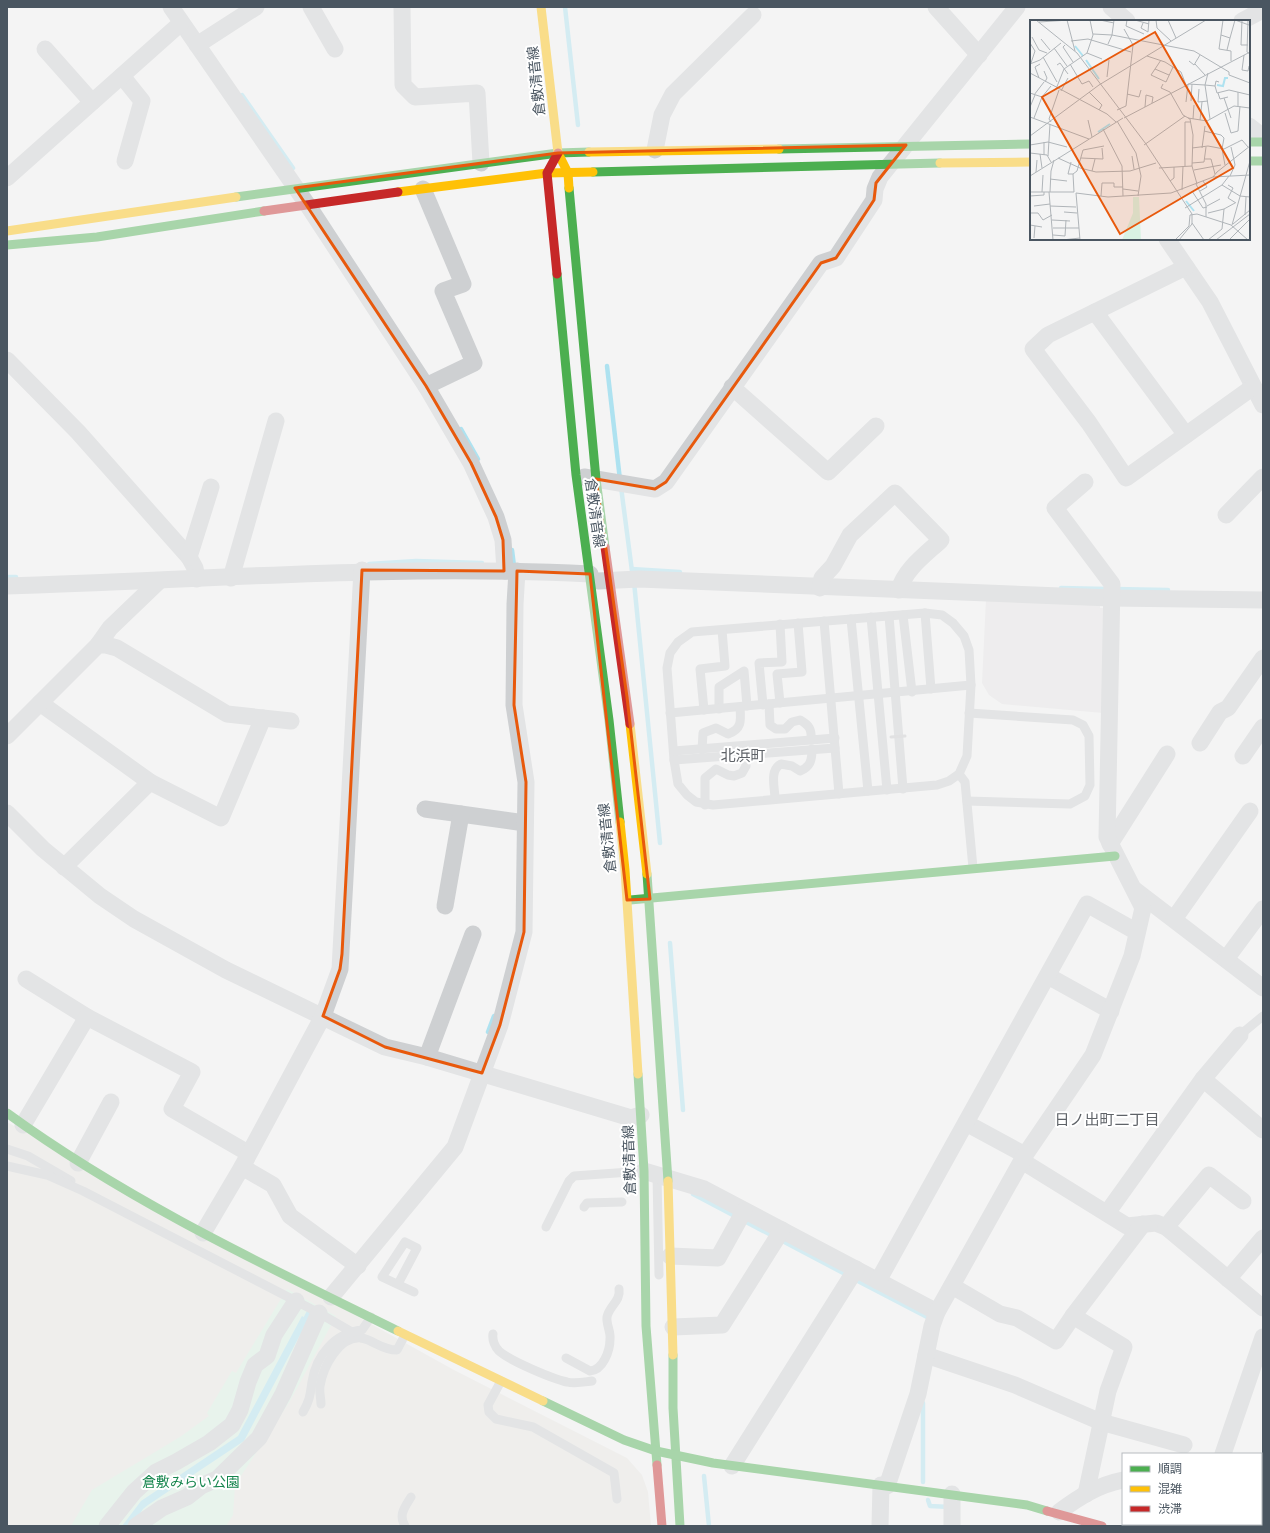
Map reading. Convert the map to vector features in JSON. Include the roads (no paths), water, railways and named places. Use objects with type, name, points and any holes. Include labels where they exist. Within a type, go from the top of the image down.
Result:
[{"type":"street","points":[[171,7],[307,204],[426,386],[471,463],[496,517],[503,540],[514,604],[514,705],[526,782],[524,932],[500,1024],[455,1147],[331,1297]]},
{"type":"street","points":[[197,45],[256,7]]},
{"type":"street","points":[[311,7],[335,49]]},
{"type":"street","points":[[402,7],[403,85],[415,97],[477,93],[481,163]]},
{"type":"street","name":"倉敷清音線","points":[[541,7],[558,153],[568,173],[596,479],[609,580],[627,697],[650,899],[656,1175],[646,1326],[662,1526]]},
{"type":"street","points":[[936,7],[979,55]]},
{"type":"street","points":[[576,475],[655,490],[666,482],[821,263],[836,258],[874,200],[876,183],[1018,7]]},
{"type":"street","points":[[1111,7],[1126,20]]},
{"type":"street","points":[[1244,20],[1259,12],[1256,7]]},
{"type":"street","points":[[654,150],[662,115],[673,94],[753,15]]},
{"type":"street","points":[[7,178],[182,23]]},
{"type":"street","points":[[45,49],[92,102]]},
{"type":"street","points":[[122,76],[142,101],[125,161]]},
{"type":"street","points":[[1250,127],[1263,137]]},
{"type":"street","points":[[1250,142],[1263,142]]},
{"type":"street","points":[[7,231],[296,188],[558,153],[906,145],[1030,144]]},
{"type":"street","points":[[547,173],[558,153]]},
{"type":"street","points":[[1250,161],[1263,161]]},
{"type":"street","points":[[7,245],[96,236],[307,204],[547,173],[1030,162]]},
{"type":"street","name":"倉敷清音線","points":[[547,173],[576,475],[609,720],[628,900],[641,1115],[656,1175],[670,1256],[673,1327],[673,1408],[680,1526]]},
{"type":"street","points":[[423,189],[463,284],[443,291],[474,363],[426,386]]},
{"type":"street","points":[[1168,240],[1210,302],[1263,405]]},
{"type":"street","points":[[1186,267],[1048,335],[1033,349],[1089,422],[1126,478],[1253,387]]},
{"type":"street","points":[[1096,312],[1186,435]]},
{"type":"street","points":[[7,360],[78,432],[195,570]]},
{"type":"street","points":[[732,387],[828,472],[876,426]]},
{"type":"street","points":[[232,571],[276,421]]},
{"type":"street","points":[[1226,516],[1263,477]]},
{"type":"street","points":[[880,1526],[884,1485],[918,1394],[930,1356],[932,1326],[937,1312],[1024,1158],[1093,1055],[1132,956],[1143,908],[1112,850],[1107,837],[1106,799],[1112,584],[1055,508],[1085,482]]},
{"type":"street","points":[[195,570],[211,487]]},
{"type":"street","points":[[821,583],[833,566],[850,535],[895,493],[941,540],[910,570],[900,586]]},
{"type":"street","points":[[7,586],[159,581],[195,570],[362,570],[508,567],[609,580],[821,583],[1111,592],[1263,600]]},
{"type":"street","points":[[203,1233],[245,1160],[323,1016],[340,969],[362,570]]},
{"type":"street","points":[[7,736],[98,646],[110,628],[159,581]]},
{"type":"street","points":[[98,646],[106,645],[117,648],[227,714],[291,721]]},
{"type":"street","points":[[1200,743],[1220,712],[1228,708],[1263,658]]},
{"type":"street","points":[[40,703],[150,782],[221,818],[263,718]]},
{"type":"street","points":[[1243,756],[1263,727]]},
{"type":"street","points":[[1112,850],[1167,754]]},
{"type":"street","points":[[64,867],[150,782]]},
{"type":"street","points":[[425,809],[525,823]]},
{"type":"street","points":[[1174,919],[1250,811]]},
{"type":"street","points":[[7,812],[64,867],[100,896],[134,919],[226,970],[385,1047],[427,1057],[631,1118],[641,1115]]},
{"type":"street","points":[[445,906],[461,814]]},
{"type":"street","points":[[628,900],[973,868],[1112,850]]},
{"type":"street","points":[[1132,887],[1263,988]]},
{"type":"street","points":[[878,1281],[1088,904],[1137,932]]},
{"type":"street","points":[[1226,959],[1263,909]]},
{"type":"street","points":[[427,1057],[473,934]]},
{"type":"street","points":[[1048,976],[1111,1011]]},
{"type":"street","points":[[26,979],[87,1017],[192,1072],[172,1109],[245,1160],[273,1185],[290,1216],[358,1266]]},
{"type":"street","points":[[23,1125],[87,1017]]},
{"type":"street","points":[[1107,1213],[1203,1080],[1240,1035]]},
{"type":"street","points":[[1203,1080],[1263,1130]]},
{"type":"street","points":[[78,1163],[111,1102]]},
{"type":"street","points":[[7,1113],[78,1163],[203,1233],[405,1335],[624,1440],[675,1456],[732,1466],[884,1485],[952,1508],[1027,1505],[1059,1512],[1102,1526]]},
{"type":"street","points":[[966,1123],[1024,1158],[1127,1226],[1156,1223],[1166,1227],[1263,1308]]},
{"type":"street","points":[[656,1175],[704,1189],[741,1216],[853,1275],[878,1281],[937,1312]]},
{"type":"street","points":[[1166,1227],[1208,1175],[1243,1201]]},
{"type":"street","points":[[670,1256],[718,1258],[741,1216]]},
{"type":"street","points":[[952,1286],[1000,1314],[1017,1318],[1056,1341],[1073,1316],[1143,1224]]},
{"type":"street","points":[[673,1327],[722,1325],[779,1236]]},
{"type":"street","points":[[1228,1279],[1263,1238]]},
{"type":"street","points":[[732,1466],[853,1275]]},
{"type":"street","points":[[107,1526],[134,1492],[156,1472],[176,1462],[232,1425],[240,1410],[248,1382],[255,1365],[266,1356],[274,1334],[300,1304]]},
{"type":"street","points":[[136,1526],[162,1508],[187,1497],[201,1486],[217,1479],[259,1438],[283,1394],[319,1313]]},
{"type":"street","points":[[1073,1316],[1124,1347],[1108,1392],[1086,1494]]},
{"type":"street","points":[[1223,1453],[1263,1337]]},
{"type":"street","points":[[930,1356],[1015,1385],[1101,1422],[1184,1445]]},
{"type":"street","points":[[1059,1512],[1100,1486],[1122,1480]]},
{"type":"lane","points":[[925,613],[931,689]]},
{"type":"lane","points":[[925,613],[942,615],[953,623],[964,636],[969,650],[971,685],[967,756],[959,774],[949,781],[937,785],[705,805],[687,795],[678,784],[674,756],[667,668],[670,653],[678,642],[692,632],[903,615],[925,613]]},
{"type":"lane","points":[[903,615],[912,692]]},
{"type":"lane","points":[[889,616],[903,789]]},
{"type":"lane","points":[[871,617],[887,790]]},
{"type":"lane","points":[[851,619],[868,791]]},
{"type":"lane","points":[[824,621],[839,794]]},
{"type":"lane","points":[[780,703],[777,674],[802,672],[798,623]]},
{"type":"lane","points":[[780,624],[782,662],[759,663],[770,725],[776,729],[785,729],[792,722],[800,720],[808,724],[812,732],[812,740]]},
{"type":"lane","points":[[704,710],[700,668],[725,666],[722,630]]},
{"type":"lane","points":[[702,750],[703,733],[716,728],[728,734],[737,731],[741,724],[744,707],[744,672],[719,687],[720,709]]},
{"type":"lane","points":[[670,713],[895,694],[971,685]]},
{"type":"lane","points":[[967,801],[1070,804],[1085,796],[1090,785],[1089,736],[1083,725],[1073,720],[969,714]]},
{"type":"lane","points":[[674,756],[702,750],[835,738]]},
{"type":"lane","points":[[674,756],[745,756],[835,748]]},
{"type":"lane","points":[[775,799],[774,772],[776,766],[781,764],[792,766],[800,771],[807,768],[812,759],[812,749]]},
{"type":"lane","points":[[705,805],[705,778],[716,769],[728,775],[734,776],[742,773],[746,766],[745,756]]},
{"type":"lane","points":[[959,774],[965,782],[973,868]]},
{"type":"lane","points":[[1240,1035],[1263,1016]]},
{"type":"lane","points":[[7,1149],[28,1156],[62,1175],[83,1191]]},
{"type":"lane","points":[[7,1166],[48,1175],[83,1191],[319,1313],[362,1338],[387,1350],[397,1350],[405,1335]]},
{"type":"lane","points":[[546,1227],[569,1181],[574,1176],[656,1175],[659,1275]]},
{"type":"lane","points":[[584,1207],[593,1202],[622,1202]]},
{"type":"lane","points":[[398,1284],[417,1248],[405,1242],[382,1277],[414,1292]]},
{"type":"lane","points":[[566,1358],[590,1371],[599,1367],[609,1348],[610,1338],[607,1317],[620,1296],[619,1289]]},
{"type":"lane","points":[[303,1412],[310,1400],[315,1370],[327,1348],[338,1338],[351,1331],[362,1330],[371,1318]]},
{"type":"lane","points":[[493,1334],[494,1342],[498,1350],[519,1362],[556,1379],[570,1383],[592,1381]]},
{"type":"lane","points":[[321,1404],[320,1388],[322,1377],[332,1356],[340,1346],[352,1340],[362,1338]]},
{"type":"lane","points":[[502,1381],[488,1405],[489,1412],[496,1419],[533,1427],[614,1473],[617,1499]]},
{"type":"lane","points":[[405,1526],[401,1520],[402,1514],[411,1497]]},
{"type":"water","points":[[302,1316],[308,1320],[244,1441],[148,1505],[143,1509],[132,1526],[122,1526],[141,1501],[238,1436]]},
{"type":"waterway","points":[[565,7],[578,125]]},
{"type":"waterway","points":[[242,95],[293,168]]},
{"type":"waterway","points":[[607,366],[620,480]]},
{"type":"waterway","points":[[461,429],[478,459]]},
{"type":"waterway","points":[[621,487],[632,571]]},
{"type":"waterway","points":[[512,550],[514,566]]},
{"type":"waterway","points":[[369,564],[416,561],[482,563]]},
{"type":"waterway","points":[[632,569],[680,572]]},
{"type":"waterway","points":[[7,577],[16,577]]},
{"type":"waterway","points":[[634,582],[660,843]]},
{"type":"waterway","points":[[1061,588],[1108,589]]},
{"type":"waterway","points":[[1115,589],[1168,590]]},
{"type":"waterway","points":[[670,943],[683,1110]]},
{"type":"waterway","points":[[488,1032],[494,1016]]},
{"type":"waterway","points":[[693,1194],[847,1275]]},
{"type":"waterway","points":[[854,1279],[927,1317]]},
{"type":"waterway","points":[[303,1323],[311,1308]]},
{"type":"waterway","points":[[923,1403],[923,1482]]},
{"type":"waterway","points":[[704,1476],[709,1526]]},
{"type":"waterway","points":[[928,1500],[930,1506],[950,1507]]},
{"type":"railway","points":[[891,737],[905,736]]},
{"type":"district","name":"北浜町","points":[[743,756]]},
{"type":"district","name":"日ノ出町二丁目","points":[[1107,1120]]},
{"type":"park label","name":"倉敷みらい公園","points":[[191,1482]]}]
